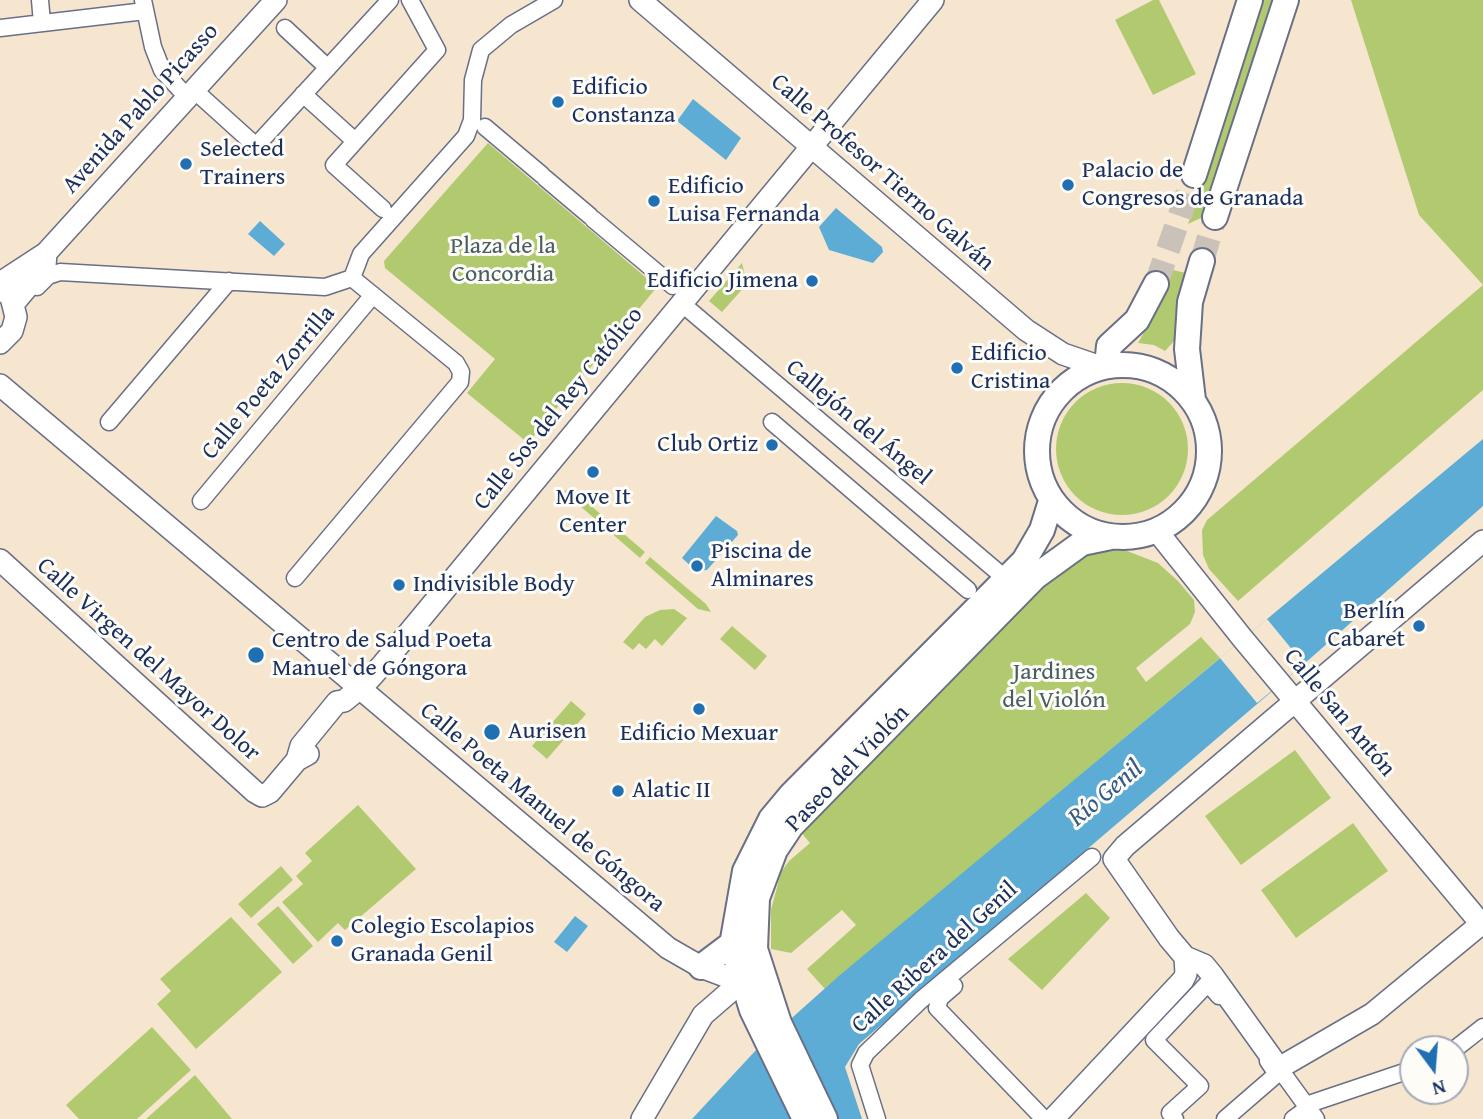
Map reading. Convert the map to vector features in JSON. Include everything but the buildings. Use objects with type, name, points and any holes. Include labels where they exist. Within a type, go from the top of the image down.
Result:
[{"type":"main road","name":"Avenida Pablo Picasso","points":[[9,292],[45,267],[46,253],[276,0]]},
{"type":"main road","name":"Calle Profesor Tierno Galván","points":[[640,0],[1026,330],[1063,354],[1104,366]]},
{"type":"main road","name":"Calle Sos del Rey Católico","points":[[262,796],[270,792],[297,760],[301,746],[337,702],[352,695],[677,294],[810,145],[933,0]]},
{"type":"main road","points":[[1194,174],[1250,0]]},
{"type":"main road","points":[[1215,218],[1286,0]]},
{"type":"main road","points":[[1193,400],[1187,349],[1190,302],[1202,261]]},
{"type":"main road","points":[[1104,366],[1109,346],[1138,320],[1156,284]]},
{"type":"main road","points":[[0,343],[15,324],[9,292]]},
{"type":"main road","points":[[1131,365],[1155,371],[1176,383],[1193,400],[1204,420],[1209,441],[1206,474],[1192,504],[1176,519],[1157,531],[1142,536],[1111,537],[1088,530],[1068,518],[1051,500],[1039,475],[1035,446],[1042,418],[1057,394],[1080,376],[1104,366],[1131,365]]},
{"type":"main road","name":"Calle Poeta Manuel de Góngora","points":[[0,385],[352,695],[668,948],[701,967],[741,982]]},
{"type":"main road","name":"Paseo del Violón","points":[[825,1119],[773,1030],[741,982],[732,945],[745,871],[771,819],[1024,561],[1036,540],[1051,500]]},
{"type":"main road","name":"Calle San Antón","points":[[1157,531],[1294,701],[1480,918]]},
{"type":"main road","name":"Paseo del Violón","points":[[805,1119],[773,1030],[769,996],[755,949],[754,925],[764,873],[791,826],[1035,577],[1082,543],[1111,537]]},
{"type":"main road","points":[[1480,918],[1372,1014],[1279,1068],[1213,976],[1204,965],[1185,957],[1114,859],[1125,846],[1483,541]]},
{"type":"main road","name":"Calle Virgen del Mayor Dolor","points":[[0,560],[262,796]]},
{"type":"main road","points":[[701,967],[754,925]]},
{"type":"main road","points":[[1053,1119],[1183,980],[1186,974],[1185,957]]},
{"type":"main road","points":[[642,1119],[703,1015],[741,982],[769,996]]},
{"type":"street","points":[[40,0],[42,23]]},
{"type":"street","points":[[0,28],[144,6],[162,70],[256,146],[390,0]]},
{"type":"street","points":[[383,209],[334,164],[411,79],[434,47],[410,0]]},
{"type":"street","points":[[352,278],[361,254],[466,136],[474,105],[473,80],[481,50],[511,25],[554,0]]},
{"type":"street","points":[[285,28],[328,68]]},
{"type":"street","points":[[303,94],[355,141]]},
{"type":"street","name":"Callejón del Ángel","points":[[485,127],[1006,579]]},
{"type":"street","points":[[9,292],[32,293],[48,276],[60,272],[325,287],[352,278]]},
{"type":"street","points":[[295,578],[460,382],[461,372],[456,363],[352,278]]},
{"type":"street","points":[[109,422],[229,281]]},
{"type":"street","name":"Calle Poeta Zorrilla","points":[[201,501],[373,295]]},
{"type":"street","points":[[772,422],[968,590]]},
{"type":"street","name":"Calle Ribera del Genil","points":[[877,1119],[860,1065],[866,1053],[921,1000],[1092,857]]},
{"type":"street","name":"Calle Ribera del Genil","points":[[996,951],[940,998],[937,1008],[1044,1119]]},
{"type":"street","points":[[1175,1119],[1170,1113],[1200,1086],[1154,1040],[1208,982],[1277,1074],[1224,1119]]},
{"type":"street","points":[[1469,1038],[1483,1027]]},
{"type":"street","points":[[1279,1068],[1310,1111]]},
{"type":"street","points":[[1293,1119],[1399,1075]]},
{"type":"green space","points":[[1153,0],[1159,0],[1196,74],[1153,95],[1115,20]]},
{"type":"green space","points":[[1262,0],[1275,0],[1205,216],[1188,224]]},
{"type":"green space","points":[[1351,0],[1483,0],[1483,285],[1419,215]]},
{"type":"green space","name":"Plaza de la Concordia","points":[[488,143],[657,287],[528,443],[467,393],[495,359],[385,268],[384,261]]},
{"type":"green space","points":[[742,263],[747,284],[722,312],[709,301]]},
{"type":"green space","points":[[1173,270],[1186,273],[1176,339],[1165,351],[1154,345],[1138,343],[1162,300]]},
{"type":"green space","points":[[1483,285],[1483,390],[1238,601],[1209,569],[1203,555],[1202,530],[1207,520]]},
{"type":"green space","points":[[1122,383],[1147,388],[1169,402],[1183,424],[1188,449],[1183,474],[1169,496],[1147,510],[1122,515],[1097,510],[1075,496],[1061,474],[1056,449],[1061,424],[1075,402],[1097,388]]},
{"type":"green space","points":[[569,487],[645,552],[640,558],[564,492]]},
{"type":"green space","name":"Jardines del Violón","points":[[1109,549],[1127,551],[1158,563],[1194,600],[1195,612],[1190,624],[1136,668],[1146,682],[1201,637],[1220,658],[825,989],[807,969],[856,925],[842,910],[791,953],[771,949],[771,910],[781,872],[789,861],[810,843],[799,830],[1020,602],[1089,552]]},
{"type":"green space","points":[[650,557],[706,604],[711,612],[698,609],[645,563]]},
{"type":"green space","points":[[674,609],[687,618],[662,646],[655,639],[646,649],[639,643],[633,650],[623,642],[645,617],[660,610]]},
{"type":"green space","points":[[732,626],[767,656],[755,670],[720,639]]},
{"type":"green space","points":[[571,701],[586,714],[547,759],[532,746]]},
{"type":"green space","points":[[1295,750],[1331,798],[1241,865],[1205,816]]},
{"type":"green space","points":[[358,805],[416,869],[345,930],[338,923],[318,942],[282,902],[303,884],[296,876],[312,861],[305,853]]},
{"type":"green space","points":[[1353,823],[1388,871],[1296,938],[1261,890]]},
{"type":"green space","points":[[281,866],[293,880],[251,918],[238,904]]},
{"type":"green space","points":[[1086,893],[1110,918],[1042,990],[1008,959]]},
{"type":"green space","points":[[278,906],[313,946],[293,964],[257,924]]},
{"type":"green space","points":[[231,917],[282,972],[196,1049],[157,1004],[171,991],[160,979]]},
{"type":"green space","points":[[152,1027],[191,1070],[137,1119],[79,1119],[66,1105]]},
{"type":"green space","points":[[195,1075],[232,1119],[146,1119]]},
{"type":"water","points":[[693,99],[741,138],[726,160],[677,121]]},
{"type":"water","points":[[836,208],[882,247],[883,252],[873,263],[829,250],[819,227]]},
{"type":"water","points":[[260,221],[285,244],[274,256],[248,234]]},
{"type":"water","name":"Río Genil","points":[[1483,439],[1483,506],[1304,664],[859,1044],[845,1067],[862,1119],[692,1119],[757,1049],[840,975]]},
{"type":"water","points":[[716,516],[737,531],[738,535],[707,570],[696,571],[682,558]]},
{"type":"water","points":[[575,916],[588,926],[567,952],[554,942]]},
{"type":"pier","points":[[1267,619],[1304,664],[1257,703],[1220,658]]},
{"type":"tunnel","points":[[1156,284],[1194,175]]},
{"type":"tunnel","points":[[1202,261],[1215,217]]},
{"type":"place","name":"Edificio Constanza","points":[[558,102]]},
{"type":"place","name":"Selected Trainers","points":[[186,164]]},
{"type":"place","name":"Palacio de Congresos de Granada","points":[[1068,185]]},
{"type":"place","name":"Edificio Luisa Fernanda","points":[[654,201]]},
{"type":"place","name":"Edificio Jimena","points":[[812,281]]},
{"type":"place","name":"Edificio Cristina","points":[[957,368]]},
{"type":"place","name":"Club Ortiz","points":[[772,445]]},
{"type":"place","name":"Move It Center","points":[[593,472]]},
{"type":"place","name":"Piscina de Alminares","points":[[697,566]]},
{"type":"place","name":"Indivisible Body","points":[[399,585]]},
{"type":"place","name":"Berlín Cabaret","points":[[1419,626]]},
{"type":"place","name":"Centro de Salud Poeta Manuel de Góngora","points":[[256,655]]},
{"type":"place","name":"Edificio Mexuar","points":[[699,709]]},
{"type":"place","name":"Aurisen","points":[[492,732]]},
{"type":"place","name":"Alatic II","points":[[618,791]]},
{"type":"place","name":"Colegio Escolapios Granada Genil","points":[[337,941]]}]
